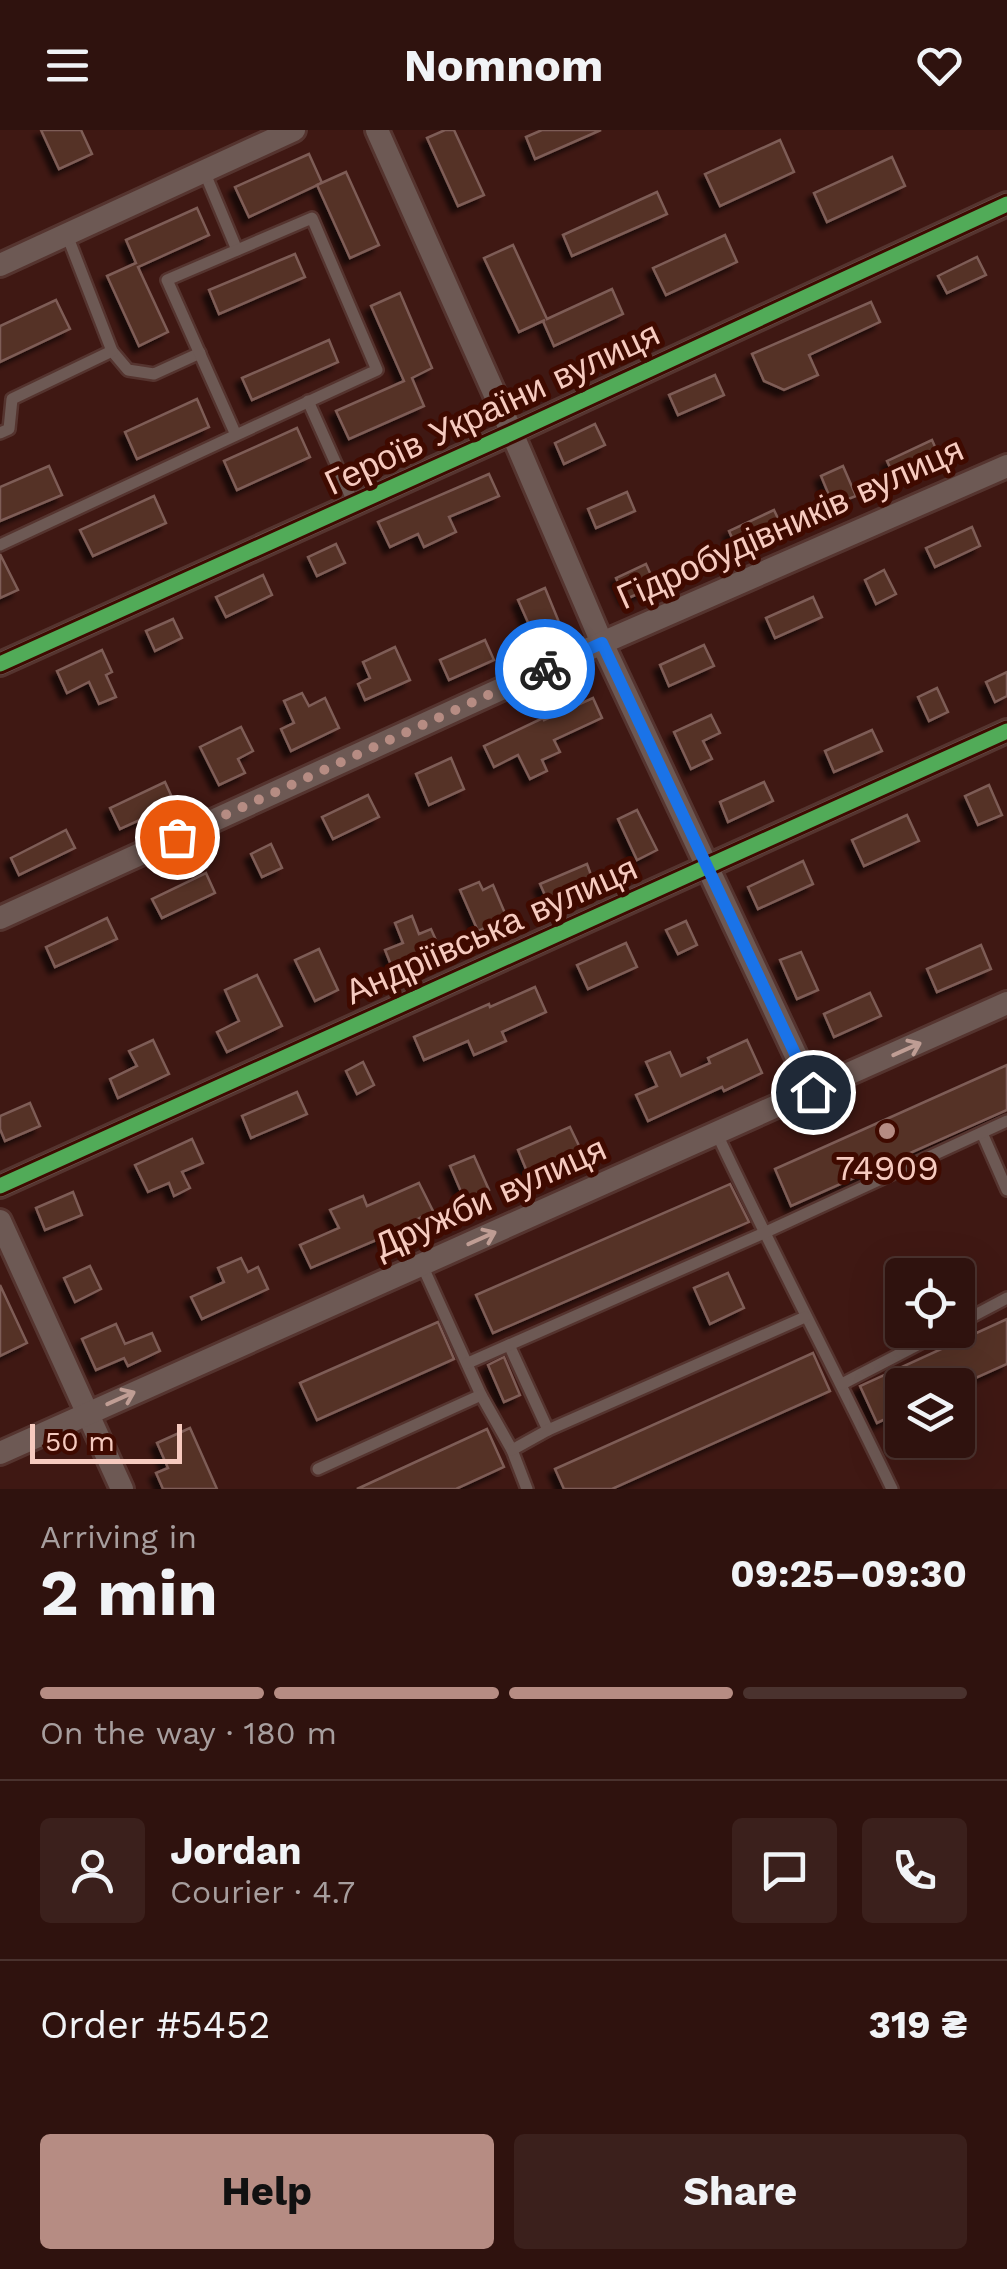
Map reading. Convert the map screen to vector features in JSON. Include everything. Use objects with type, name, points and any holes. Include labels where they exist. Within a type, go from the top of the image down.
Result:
[{"type":"street","points":[[0,265],[294,130]]},
{"type":"street","points":[[378,130],[602,643],[813,1092]]},
{"type":"street","name":"Героїв України вулиця","points":[[0,664],[1007,204]]},
{"type":"street","name":"Гідробудівників вулиця","points":[[0,918],[602,643],[1007,466]]},
{"type":"street","name":"Андріївська вулиця","points":[[0,1186],[1007,731]]},
{"type":"street","name":"Дружби вулиця","points":[[0,1453],[1007,1004]]},
{"type":"street","points":[[0,1221],[122,1489]]},
{"type":"lane","points":[[204,171],[237,250]]},
{"type":"lane","points":[[0,545],[377,370],[312,218],[168,280],[236,435]]},
{"type":"lane","points":[[67,235],[112,351],[128,370],[154,374],[200,353]]},
{"type":"lane","points":[[0,433],[10,428],[12,399],[112,351]]},
{"type":"lane","points":[[308,402],[354,504]]},
{"type":"lane","points":[[468,1363],[1007,1121]]},
{"type":"lane","points":[[982,1133],[1007,1190]]},
{"type":"lane","points":[[718,1134],[892,1489]]},
{"type":"lane","points":[[422,1265],[527,1489]]},
{"type":"lane","points":[[975,1315],[1007,1298]]},
{"type":"lane","points":[[512,1450],[548,1430],[806,1317]]},
{"type":"lane","points":[[509,1345],[548,1430]]},
{"type":"lane","points":[[842,1384],[911,1348]]},
{"type":"lane","points":[[318,1469],[480,1395]]},
{"type":"building","points":[[41,130],[81,130],[92,154],[59,169]]},
{"type":"building","points":[[454,130],[484,195],[458,206],[427,138]]},
{"type":"building","points":[[542,130],[601,130],[535,159],[526,137]]},
{"type":"building","points":[[780,140],[794,172],[720,206],[705,174]]},
{"type":"building","points":[[309,154],[322,183],[249,217],[235,187]]},
{"type":"building","points":[[892,157],[905,186],[827,222],[814,193]]},
{"type":"building","points":[[346,172],[379,245],[350,258],[317,185]]},
{"type":"building","points":[[657,192],[667,214],[572,256],[563,235]]},
{"type":"building","points":[[197,208],[209,235],[138,267],[168,332],[139,346],[107,276],[136,263],[126,240]]},
{"type":"building","points":[[725,235],[737,262],[666,295],[653,268]]},
{"type":"building","points":[[513,245],[547,319],[612,289],[623,314],[554,346],[545,320],[519,332],[484,258]]},
{"type":"building","points":[[295,254],[305,277],[219,314],[209,290]]},
{"type":"building","points":[[977,257],[986,275],[947,293],[938,276]]},
{"type":"building","points":[[400,293],[432,368],[412,378],[424,406],[349,439],[336,411],[404,381],[371,306]]},
{"type":"building","points":[[56,300],[70,329],[0,362],[0,326]]},
{"type":"building","points":[[871,302],[880,322],[809,355],[818,375],[784,390],[764,381],[752,354]]},
{"type":"building","points":[[329,340],[338,362],[252,400],[242,378]]},
{"type":"building","points":[[715,375],[724,395],[678,415],[669,395]]},
{"type":"building","points":[[197,399],[209,427],[137,459],[125,432]]},
{"type":"building","points":[[595,424],[605,445],[564,464],[555,443]]},
{"type":"building","points":[[297,428],[310,457],[237,490],[224,461]]},
{"type":"building","points":[[932,440],[941,460],[896,480],[887,461]]},
{"type":"building","points":[[49,466],[62,495],[0,521],[0,487]]},
{"type":"building","points":[[843,466],[856,496],[833,505],[821,476]]},
{"type":"building","points":[[489,474],[499,496],[449,517],[456,532],[424,547],[418,534],[390,547],[378,522]]},
{"type":"building","points":[[627,492],[635,511],[596,528],[588,509]]},
{"type":"building","points":[[154,496],[166,523],[93,556],[80,530]]},
{"type":"building","points":[[774,510],[783,529],[737,549],[729,531]]},
{"type":"building","points":[[972,527],[980,546],[935,567],[926,548]]},
{"type":"building","points":[[336,544],[345,563],[317,576],[308,557]]},
{"type":"building","points":[[0,554],[18,590],[0,598]]},
{"type":"building","points":[[646,564],[656,586],[626,599],[616,578]]},
{"type":"building","points":[[884,570],[896,594],[876,604],[865,580]]},
{"type":"building","points":[[263,575],[272,595],[226,617],[216,597]]},
{"type":"building","points":[[545,588],[561,627],[535,638],[518,600]]},
{"type":"building","points":[[813,597],[822,617],[775,638],[766,618]]},
{"type":"building","points":[[173,619],[182,638],[155,651],[146,631]]},
{"type":"building","points":[[485,640],[494,660],[449,680],[440,660]]},
{"type":"building","points":[[704,645],[714,666],[669,686],[660,665]]},
{"type":"building","points":[[395,647],[410,680],[365,700],[358,684],[370,678],[363,662]]},
{"type":"building","points":[[102,650],[112,672],[106,675],[116,697],[99,704],[89,682],[67,693],[57,671]]},
{"type":"building","points":[[1007,672],[1007,696],[995,702],[986,682]]},
{"type":"building","points":[[937,688],[948,712],[929,721],[918,697]]},
{"type":"building","points":[[302,693],[309,706],[325,698],[339,728],[291,751],[281,729],[294,723],[284,701]]},
{"type":"building","points":[[593,698],[602,718],[554,740],[560,752],[542,760],[547,771],[530,779],[518,755],[494,767],[484,746]]},
{"type":"building","points":[[711,715],[720,733],[703,741],[712,759],[691,769],[674,732]]},
{"type":"building","points":[[241,727],[253,751],[238,759],[245,773],[219,785],[200,747]]},
{"type":"building","points":[[872,730],[882,751],[834,772],[825,751]]},
{"type":"building","points":[[451,758],[464,789],[429,805],[416,774]]},
{"type":"building","points":[[165,782],[175,804],[120,829],[110,808]]},
{"type":"building","points":[[764,782],[773,801],[728,822],[720,802]]},
{"type":"building","points":[[989,785],[1002,815],[978,825],[965,796]]},
{"type":"building","points":[[368,795],[379,817],[333,839],[322,817]]},
{"type":"building","points":[[637,810],[657,850],[637,860],[618,819]]},
{"type":"building","points":[[907,815],[919,841],[864,866],[852,840]]},
{"type":"building","points":[[66,830],[75,848],[19,875],[11,858]]},
{"type":"building","points":[[271,844],[282,868],[262,877],[251,854]]},
{"type":"building","points":[[803,861],[813,884],[758,909],[748,887]]},
{"type":"building","points":[[587,864],[594,883],[548,902],[540,884]]},
{"type":"building","points":[[206,873],[215,893],[162,918],[152,899]]},
{"type":"building","points":[[479,882],[483,890],[493,885],[507,918],[478,931],[460,890]]},
{"type":"building","points":[[412,916],[419,934],[431,929],[440,949],[393,970],[385,950],[403,943],[395,923]]},
{"type":"building","points":[[107,918],[117,939],[55,967],[46,947]]},
{"type":"building","points":[[686,921],[697,945],[678,954],[666,930]]},
{"type":"building","points":[[626,943],[637,967],[588,989],[577,965]]},
{"type":"building","points":[[981,945],[991,969],[937,992],[927,969]]},
{"type":"building","points":[[319,949],[338,990],[315,1001],[295,960]]},
{"type":"building","points":[[801,952],[818,990],[797,999],[780,960]]},
{"type":"building","points":[[257,975],[282,1026],[227,1052],[217,1032],[239,1021],[225,990]]},
{"type":"building","points":[[535,987],[546,1012],[502,1032],[506,1041],[474,1055],[468,1041],[424,1060],[414,1037]]},
{"type":"building","points":[[870,993],[881,1016],[834,1037],[824,1014]]},
{"type":"building","points":[[153,1040],[169,1074],[118,1098],[110,1079],[137,1066],[129,1051]]},
{"type":"building","points":[[747,1040],[762,1073],[648,1121],[636,1095],[657,1086],[646,1062],[670,1052],[681,1076]]},
{"type":"building","points":[[363,1062],[374,1085],[357,1094],[346,1071]]},
{"type":"building","points":[[1007,1065],[1007,1110],[791,1206],[775,1169]]},
{"type":"building","points":[[297,1092],[307,1114],[251,1138],[242,1116]]},
{"type":"building","points":[[30,1103],[40,1126],[5,1141],[0,1116]]},
{"type":"building","points":[[570,1127],[581,1150],[528,1174],[518,1150]]},
{"type":"building","points":[[192,1139],[203,1163],[182,1172],[190,1188],[174,1196],[169,1183],[148,1192],[135,1165]]},
{"type":"building","points":[[474,1156],[489,1190],[465,1201],[450,1166]]},
{"type":"building","points":[[419,1183],[433,1211],[311,1268],[300,1245],[339,1228],[330,1210],[363,1196],[367,1206]]},
{"type":"building","points":[[730,1184],[749,1222],[493,1333],[476,1295]]},
{"type":"building","points":[[73,1192],[82,1215],[45,1230],[36,1208]]},
{"type":"building","points":[[241,1258],[248,1272],[258,1267],[268,1289],[202,1319],[191,1297],[224,1282],[218,1268]]},
{"type":"building","points":[[90,1266],[101,1289],[75,1302],[64,1278]]},
{"type":"building","points":[[728,1273],[744,1308],[710,1324],[694,1288]]},
{"type":"building","points":[[0,1285],[27,1343],[0,1356]]},
{"type":"building","points":[[1007,1319],[1007,1364],[975,1378],[975,1368],[899,1368],[943,1348],[975,1348],[975,1334]]},
{"type":"building","points":[[438,1322],[454,1359],[317,1420],[300,1383]]},
{"type":"building","points":[[116,1324],[125,1344],[152,1333],[160,1351],[128,1366],[124,1358],[96,1370],[82,1339]]},
{"type":"building","points":[[813,1353],[830,1391],[612,1489],[564,1489],[555,1469]]},
{"type":"building","points":[[504,1357],[520,1395],[504,1402],[488,1365]]},
{"type":"building","points":[[885,1375],[885,1419],[877,1423],[860,1386]]},
{"type":"building","points":[[190,1428],[217,1489],[163,1489],[156,1473],[168,1468],[157,1443]]},
{"type":"building","points":[[487,1429],[504,1467],[456,1489],[357,1489]]},
{"type":"cycle path","points":[[0,664],[1007,204]]},
{"type":"cycle path","points":[[0,1186],[1007,731]]},
{"type":"way so far","points":[[177,837],[545,669]]},
{"type":"place","name":"74909","points":[[887,1131]]},
{"type":"route","points":[[545,669],[602,643],[813,1092]]}]
